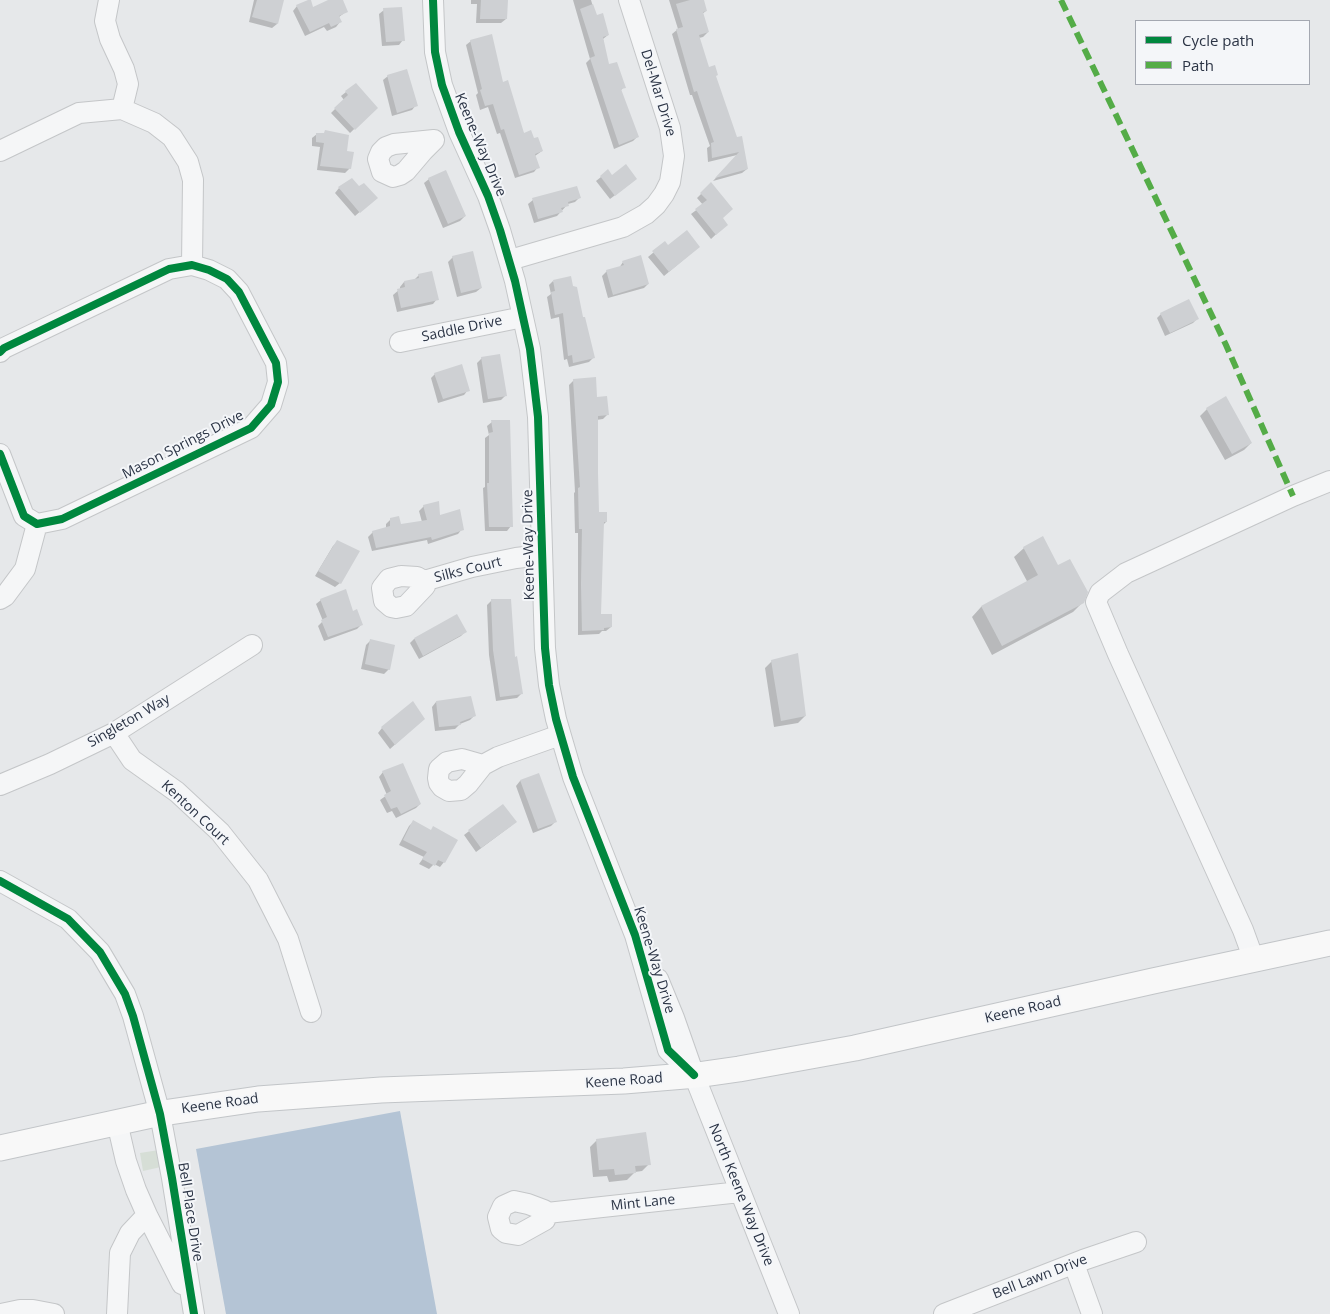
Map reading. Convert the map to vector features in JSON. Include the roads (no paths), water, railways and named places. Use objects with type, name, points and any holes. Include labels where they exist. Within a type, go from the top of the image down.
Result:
[{"type":"main road","name":"Keene Road","points":[[0,1148],[117,1122],[227,1102],[342,1091],[590,1083],[694,1075],[855,1048],[1330,943]]},
{"type":"street","points":[[108,0],[105,21],[128,84],[122,109]]},
{"type":"street","name":"Keene-Way Drive","points":[[433,0],[434,35],[438,68],[447,100],[488,196],[510,260],[531,358],[537,400],[547,666],[552,704],[574,777],[635,935],[664,991],[694,1075]]},
{"type":"street","name":"Del-Mar Drive","points":[[510,260],[623,227],[651,209],[664,194],[670,182],[674,156],[670,128],[630,0]]},
{"type":"street","points":[[0,151],[79,113],[122,109],[154,123],[172,137],[188,162],[193,180],[192,265],[169,269],[4,348],[0,352]]},
{"type":"street","points":[[434,140],[458,129]]},
{"type":"street","name":"Mason Springs Drive","points":[[37,524],[62,519],[250,428],[270,406],[278,382],[276,364],[239,292],[226,279],[209,270],[192,265]]},
{"type":"street","name":"Saddle Drive","points":[[400,342],[523,317]]},
{"type":"street","points":[[0,454],[24,516],[37,524],[25,569],[5,596],[0,599]]},
{"type":"street","points":[[1254,960],[1243,930],[1096,602],[1100,593],[1126,573],[1330,481]]},
{"type":"street","name":"Silks Court","points":[[424,581],[516,558],[542,555]]},
{"type":"street","name":"Singleton Way","points":[[0,785],[50,764],[114,733],[252,645]]},
{"type":"street","name":"Kenton Court","points":[[114,733],[132,760],[177,792],[220,832],[258,880],[288,939],[311,1012]]},
{"type":"street","points":[[483,765],[498,757],[560,735]]},
{"type":"street","name":"Bell Place Drive","points":[[0,881],[68,919],[100,952],[125,994],[133,1016],[160,1114],[192,1308]]},
{"type":"street","name":"North Keene Way Drive","points":[[694,1075],[789,1314]]},
{"type":"street","name":"Bell Place Drive","points":[[117,1122],[126,1161],[146,1215],[192,1308]]},
{"type":"street","name":"Mint Lane","points":[[547,1213],[740,1192]]},
{"type":"street","points":[[117,1314],[120,1253],[130,1233],[146,1215]]},
{"type":"street","name":"Bell Lawn Drive","points":[[944,1314],[1136,1242]]},
{"type":"street","points":[[1074,1264],[1092,1314]]},
{"type":"street","points":[[1,1314],[20,1310],[33,1310],[54,1314]]},
{"type":"water","points":[[400,1111],[437,1314],[226,1314],[196,1149]]}]
